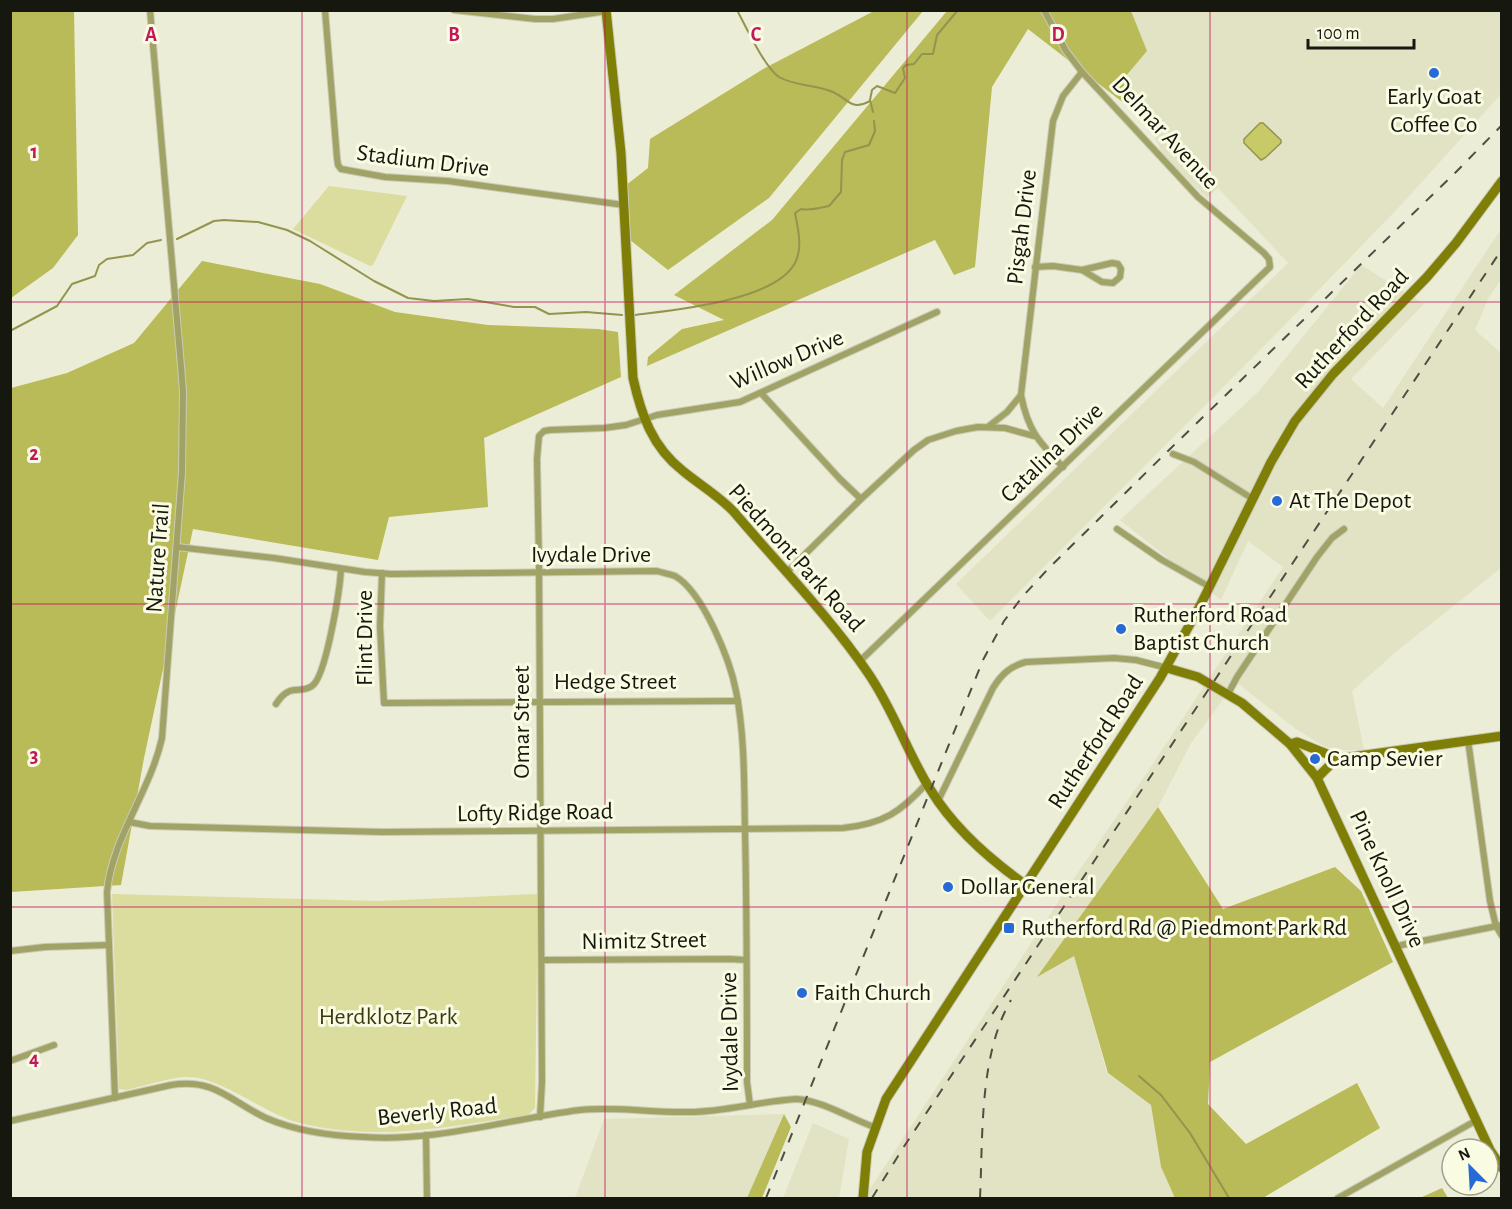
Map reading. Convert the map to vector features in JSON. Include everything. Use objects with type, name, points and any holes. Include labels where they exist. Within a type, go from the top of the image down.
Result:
[{"type":"street","name":"Nature Trail","points":[[115,1098],[108,880],[113,861],[156,761],[162,738],[182,472],[183,392],[150,10]]},
{"type":"street","name":"Stadium Drive","points":[[325,10],[337,158],[341,169],[385,177],[448,181],[624,205]]},
{"type":"street","points":[[453,10],[535,20],[606,11]]},
{"type":"street","name":"Delmar Avenue","points":[[1044,10],[1066,51],[1083,72],[1198,197],[1264,253],[1270,263],[1269,269]]},
{"type":"street","name":"Piedmont Park Road","points":[[606,11],[621,153],[633,378],[644,421],[668,458],[728,506],[860,661],[927,783],[952,820],[1026,885]]},
{"type":"street","name":"Pisgah Drive","points":[[1063,467],[1034,436],[1021,395],[1053,121],[1063,96],[1083,72]]},
{"type":"street","name":"Rutherford Road","points":[[863,1198],[862,1185],[867,1152],[880,1110],[893,1086],[1167,668],[1281,443],[1310,400],[1427,277],[1456,243],[1502,181]]},
{"type":"street","points":[[1035,267],[1053,266],[1082,270],[1115,263],[1120,266],[1122,275],[1116,282],[1105,283],[1082,270]]},
{"type":"street","name":"Catalina Drive","points":[[860,661],[1269,269]]},
{"type":"street","name":"Willow Drive","points":[[539,435],[550,430],[604,428],[644,421],[657,415],[740,402],[937,312]]},
{"type":"street","points":[[761,393],[861,499]]},
{"type":"street","points":[[989,426],[1007,412],[1021,395]]},
{"type":"street","points":[[786,573],[861,499],[928,440],[956,430],[989,426],[1034,436]]},
{"type":"street","name":"Omar Street","points":[[539,435],[537,459],[542,960],[540,1117]]},
{"type":"street","points":[[1173,454],[1194,462],[1253,499]]},
{"type":"street","points":[[1117,529],[1162,560],[1209,587]]},
{"type":"street","points":[[1228,694],[1237,676],[1317,557],[1332,538],[1344,529]]},
{"type":"street","name":"Ivydale Drive","points":[[177,547],[382,573],[657,571],[675,577],[694,595],[705,611],[725,657],[738,701],[745,828],[747,1082],[750,1105]]},
{"type":"street","points":[[276,704],[289,690],[311,687],[316,682],[328,643],[341,569]]},
{"type":"street","name":"Flint Drive","points":[[382,573],[380,626],[384,703]]},
{"type":"street","points":[[938,801],[993,688],[1013,666],[1026,662],[1114,658],[1136,660],[1167,668]]},
{"type":"street","name":"Pine Knoll Drive","points":[[1167,668],[1198,677],[1228,694],[1263,719],[1290,744],[1317,778],[1486,1137]]},
{"type":"street","name":"Hedge Street","points":[[384,703],[539,700],[738,701]]},
{"type":"street","points":[[1290,744],[1296,742],[1337,758],[1361,757],[1502,736]]},
{"type":"street","points":[[1468,740],[1490,901],[1502,936]]},
{"type":"street","points":[[1317,778],[1337,758]]},
{"type":"street","name":"Lofty Ridge Road","points":[[129,822],[150,826],[381,832],[843,828],[869,824],[899,811],[927,783]]},
{"type":"street","points":[[1397,946],[1499,926]]},
{"type":"street","points":[[10,951],[45,947],[109,945]]},
{"type":"street","name":"Nimitz Street","points":[[542,960],[746,960]]},
{"type":"street","points":[[10,1061],[54,1045]]},
{"type":"street","name":"Beverly Road","points":[[10,1121],[171,1085],[194,1083],[203,1084],[232,1096],[266,1117],[298,1128],[365,1138],[426,1135],[599,1108],[690,1112],[785,1100],[807,1100],[874,1127]]},
{"type":"street","points":[[1338,1198],[1477,1120]]},
{"type":"street","points":[[426,1135],[428,1198]]},
{"type":"shaded area","points":[[11,10],[74,11],[78,235],[53,268],[11,298]]},
{"type":"shaded area","points":[[874,11],[923,11],[769,198],[668,270],[630,240],[625,186],[648,168],[650,139],[765,68]]},
{"type":"shaded area","points":[[947,11],[1131,11],[1147,51],[1125,77],[1151,130],[1134,111],[1028,29],[992,87],[975,267],[954,275],[935,240],[647,366],[648,357],[682,329],[724,320],[674,295],[772,220]]},
{"type":"shaded area","points":[[1119,11],[1501,11],[1501,94],[1402,204],[1277,333],[990,621],[956,584],[1288,263],[1218,188],[1207,198],[1164,157],[1125,76]]},
{"type":"shaded area","points":[[1260,123],[1263,123],[1281,140],[1281,143],[1261,160],[1244,143],[1244,139]]},
{"type":"shaded area","points":[[1501,229],[1501,279],[1488,299],[1475,330],[1501,353],[1501,568],[1397,651],[1352,691],[1364,750],[1325,747],[1296,729],[1236,682],[1191,743],[1158,807],[1038,975],[1074,956],[1107,1073],[1151,1105],[1161,1167],[1175,1198],[864,1198],[1072,881],[1283,567],[1248,541],[1221,600],[1120,520],[1258,392],[1361,265],[1424,304],[1351,379],[1383,408]]},
{"type":"shaded area","points":[[202,261],[320,284],[395,312],[488,325],[598,329],[618,332],[621,377],[484,438],[488,507],[389,517],[378,560],[193,529],[144,758],[121,885],[11,892],[11,388],[67,373],[134,343]]},
{"type":"shaded area","points":[[1158,807],[1223,909],[1335,867],[1361,891],[1393,962],[1210,1062],[1208,1104],[1246,1144],[1357,1083],[1380,1128],[1263,1198],[1175,1198],[1161,1167],[1151,1105],[1108,1073],[1074,956],[1037,977]]},
{"type":"shaded area","points":[[784,1114],[747,1198],[575,1198],[604,1119]]},
{"type":"shaded area","points":[[784,1114],[791,1127],[762,1198],[747,1198]]},
{"type":"shaded area","points":[[813,1123],[849,1139],[839,1198],[783,1198]]},
{"type":"shaded area","points":[[1440,1189],[1440,1197],[1448,1198],[1420,1198]]},
{"type":"green space","points":[[329,186],[407,196],[373,265],[370,266],[293,229]]},
{"type":"green space","name":"Herdklotz Park","points":[[112,894],[378,901],[538,894],[535,1108],[528,1115],[452,1126],[400,1131],[350,1131],[293,1121],[227,1088],[200,1078],[182,1077],[126,1090],[119,1089]]},
{"type":"waterway","points":[[737,10],[762,56],[779,77],[827,90],[854,105],[870,101]]},
{"type":"waterway","points":[[873,112],[870,100],[872,90],[877,86],[895,93],[905,78],[903,68],[914,64],[922,54],[933,54],[937,35],[958,10]]},
{"type":"waterway","points":[[635,315],[697,306],[746,295],[784,276],[795,263],[799,251],[795,213],[801,209],[829,206],[841,192],[842,160],[845,152],[869,145],[875,131],[874,121]]},
{"type":"waterway","points":[[177,239],[214,221],[258,222],[287,230],[310,241],[374,281],[408,298],[434,301],[468,299],[514,307],[535,307],[549,314],[586,312],[622,315]]},
{"type":"waterway","points":[[10,331],[57,306],[72,284],[95,276],[99,265],[107,259],[133,255],[147,243],[161,240]]},
{"type":"waterway","points":[[1139,1076],[1161,1095],[1190,1133],[1229,1198]]},
{"type":"railway","points":[[766,1198],[983,660],[1004,621],[1048,569],[1502,125]]},
{"type":"railway","points":[[872,1198],[905,1145],[1502,249]]},
{"type":"railway","points":[[980,1198],[988,1070],[993,1045],[1011,1000]]},
{"type":"place","name":"Early Goat Coffee Co","points":[[1434,73]]},
{"type":"place","name":"At The Depot","points":[[1277,501]]},
{"type":"place","name":"Rutherford Road Baptist Church","points":[[1121,629]]},
{"type":"place","name":"Camp Sevier","points":[[1315,759]]},
{"type":"place","name":"Dollar General","points":[[948,887]]},
{"type":"place","name":"Rutherford Rd @ Piedmont Park Rd","points":[[1009,928]]},
{"type":"place","name":"Faith Church","points":[[802,993]]}]
